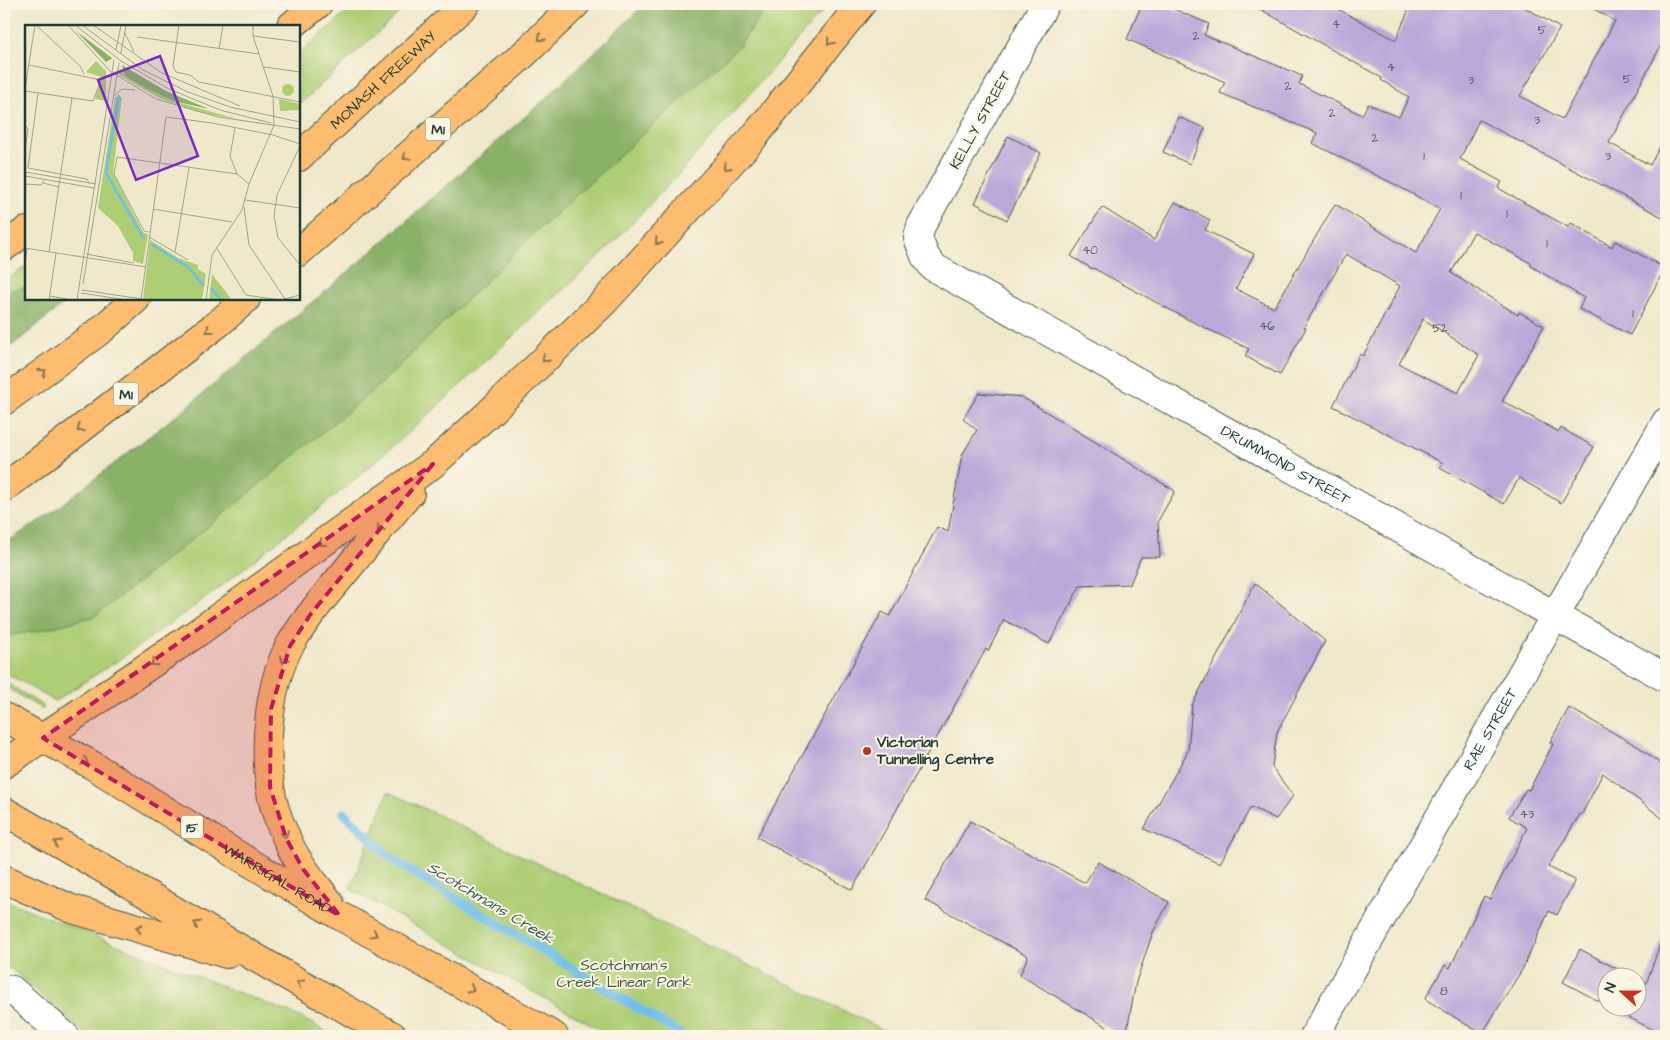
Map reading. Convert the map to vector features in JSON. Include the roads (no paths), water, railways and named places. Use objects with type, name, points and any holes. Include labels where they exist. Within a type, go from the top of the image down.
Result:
[{"type":"highway","points":[[292,25],[318,4]]},
{"type":"highway","name":"MONASH FREEWAY","points":[[300,156],[466,4]]},
{"type":"highway","name":"M1","points":[[300,251],[524,54],[576,4]]},
{"type":"highway","points":[[4,764],[194,635],[433,464],[487,415],[604,302],[754,137],[861,4]]},
{"type":"highway","points":[[4,247],[25,232]]},
{"type":"highway","points":[[4,401],[101,330],[135,300]]},
{"type":"highway","name":"M1","points":[[4,488],[212,328],[245,300]]},
{"type":"highway","points":[[340,916],[303,869],[286,838],[276,811],[270,787],[267,747],[271,709],[280,670],[290,646],[310,615],[433,464]]},
{"type":"highway","name":"WARRIGAL ROAD","points":[[4,717],[92,765],[340,916],[429,964],[554,1036]]},
{"type":"highway","points":[[4,811],[390,1036]]},
{"type":"highway","points":[[4,878],[72,909],[270,966]]},
{"type":"street","name":"KELLY STREET","points":[[918,238],[921,226],[1045,4]]},
{"type":"street","name":"DRUMMOND STREET","points":[[918,238],[925,256],[933,267],[1666,678]]},
{"type":"street","name":"RAE STREET","points":[[1314,1036],[1666,422]]},
{"type":"street","points":[[8,990],[65,1036]]},
{"type":"waterway","name":"Scotchmans Creek","points":[[344,813],[394,861],[684,1036]]},
{"type":"place","name":"Victorian Tunnelling Centre","points":[[867,751]]},
{"type":"park label","name":"Scotchman's Creek Linear Park","points":[[624,974]]}]
